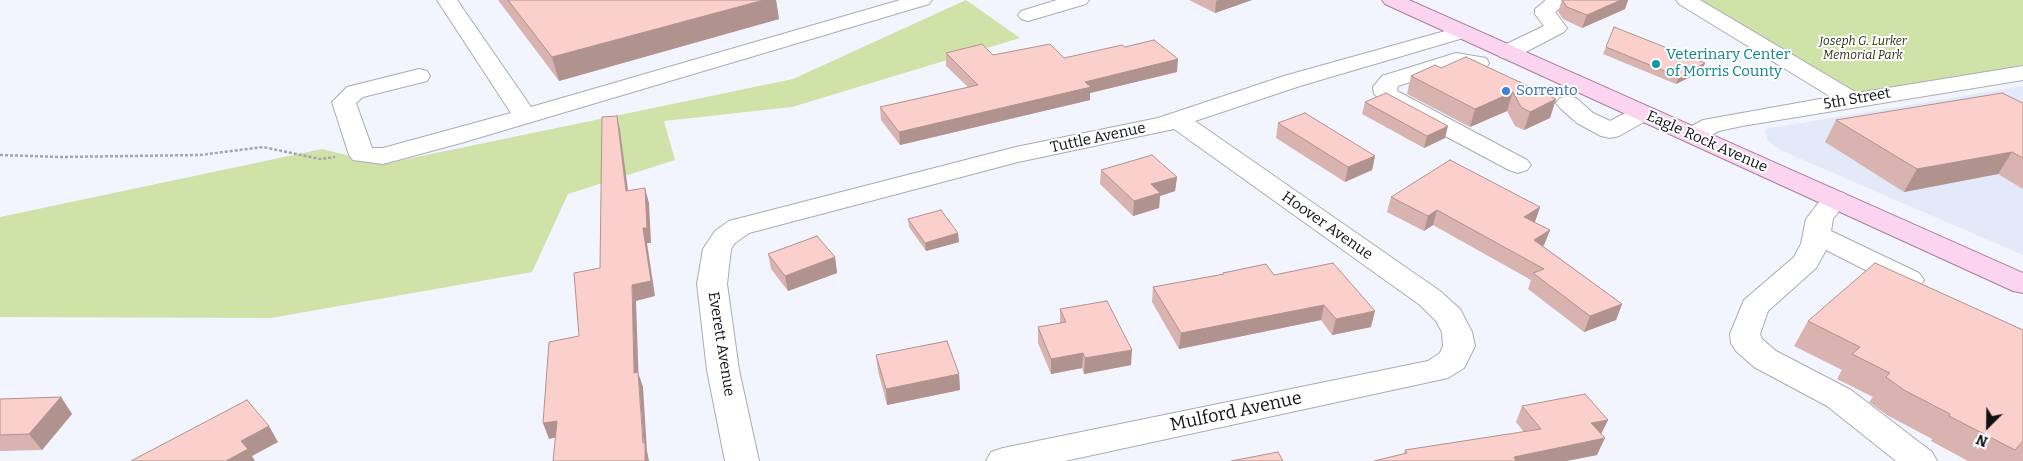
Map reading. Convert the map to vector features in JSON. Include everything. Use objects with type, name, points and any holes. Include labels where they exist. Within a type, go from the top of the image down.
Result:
[{"type":"main road","name":"Eagle Rock Avenue","points":[[1392,0],[2023,284]]},
{"type":"street","points":[[446,0],[526,117]]},
{"type":"street","points":[[418,76],[355,92],[344,102],[362,154],[383,156],[526,117],[922,0]]},
{"type":"street","points":[[1028,15],[1079,0]]},
{"type":"street","points":[[1686,0],[1852,100]]},
{"type":"street","points":[[1508,52],[1557,28],[1545,14],[1545,9],[1557,2]]},
{"type":"street","name":"Tuttle Avenue","points":[[731,233],[739,227],[1016,155],[1164,124],[1292,81],[1463,32]]},
{"type":"street","points":[[1370,58],[1386,94],[1518,165]]},
{"type":"street","points":[[1384,87],[1390,81],[1456,60],[1478,63]]},
{"type":"street","name":"5th Street","points":[[1693,135],[1720,124],[1852,100],[2023,73]]},
{"type":"street","points":[[1568,103],[1585,118],[1610,131],[1642,113]]},
{"type":"street","name":"Hoover Avenue","points":[[1177,120],[1430,298],[1449,316],[1457,332],[1459,346]]},
{"type":"street","points":[[1835,199],[1820,219],[1814,244],[1806,262],[1756,307],[1745,334],[1747,343],[1765,359],[1839,398],[1920,461]]},
{"type":"street","name":"Everett Avenue","points":[[731,233],[717,249],[712,284],[723,370],[742,461]]},
{"type":"street","points":[[1816,234],[1937,293]]},
{"type":"street","name":"Mulford Avenue","points":[[1003,461],[1437,370],[1452,360],[1459,346]]},
{"type":"path","points":[[0,155],[61,157],[200,155],[263,148],[320,159],[362,154]]},
{"type":"shaded area","points":[[2023,86],[2023,255],[1780,150],[1767,140],[1765,129]]},
{"type":"green space","points":[[966,0],[1020,38],[792,107],[664,121],[675,160],[568,194],[532,272],[271,318],[0,317],[0,217],[322,149],[383,164],[793,79]]},
{"type":"green space","name":"Joseph G. Lurker Memorial Park","points":[[1676,0],[2023,0],[2023,80],[1852,100]]},
{"type":"building","points":[[508,0],[764,0],[552,57]]},
{"type":"building","points":[[1562,0],[1621,0],[1587,15],[1567,7]]},
{"type":"building","points":[[1614,27],[1705,63],[1679,77],[1606,47]]},
{"type":"building","points":[[1154,40],[1178,59],[1085,82],[1091,87],[899,132],[880,107],[978,85],[946,53],[982,44],[993,55],[1050,44],[1064,58]]},
{"type":"building","points":[[1466,57],[1556,99],[1530,112],[1521,107],[1513,92],[1475,109],[1411,76],[1435,65],[1441,68]]},
{"type":"building","points":[[1386,93],[1448,126],[1427,136],[1365,102]]},
{"type":"building","points":[[2002,93],[2023,103],[2023,158],[2012,152],[1917,169],[1836,120]]},
{"type":"building","points":[[1305,113],[1375,156],[1348,167],[1278,123]]},
{"type":"building","points":[[617,116],[626,191],[645,188],[647,228],[643,228],[651,281],[632,285],[634,373],[638,372],[645,461],[553,461],[557,421],[543,423],[549,342],[579,336],[574,273],[600,268],[602,117]]},
{"type":"building","points":[[1152,155],[1177,177],[1151,184],[1160,193],[1134,201],[1101,170]]},
{"type":"building","points":[[1450,160],[1540,207],[1524,217],[1550,230],[1534,240],[1622,304],[1590,316],[1533,273],[1544,269],[1437,210],[1428,216],[1391,197]]},
{"type":"building","points":[[941,210],[958,233],[925,243],[908,219]]},
{"type":"building","points":[[817,236],[835,257],[785,276],[768,254]]},
{"type":"building","points":[[1333,263],[1375,311],[1336,319],[1324,305],[1181,333],[1153,287],[1266,264],[1274,275]]},
{"type":"building","points":[[1875,263],[2023,330],[2023,441],[2015,450],[1904,390],[1886,377],[1890,373],[1852,354],[1860,347],[1808,321]]},
{"type":"building","points":[[1107,301],[1132,350],[1085,358],[1083,353],[1051,359],[1038,327],[1066,322],[1060,309]]},
{"type":"building","points":[[947,341],[959,374],[886,389],[876,355]]},
{"type":"building","points":[[1585,394],[1608,420],[1591,423],[1605,438],[1514,457],[1516,461],[1374,461],[1407,453],[1405,450],[1541,429],[1522,406]]},
{"type":"building","points":[[61,397],[29,434],[0,435],[0,399]]},
{"type":"building","points":[[247,400],[269,426],[241,441],[248,449],[226,461],[131,461]]},
{"type":"building","points":[[1278,452],[1283,461],[1231,461]]},
{"type":"place","name":"Veterinary Center of Morris County","points":[[1656,64]]},
{"type":"place","name":"Sorrento","points":[[1506,91]]}]
